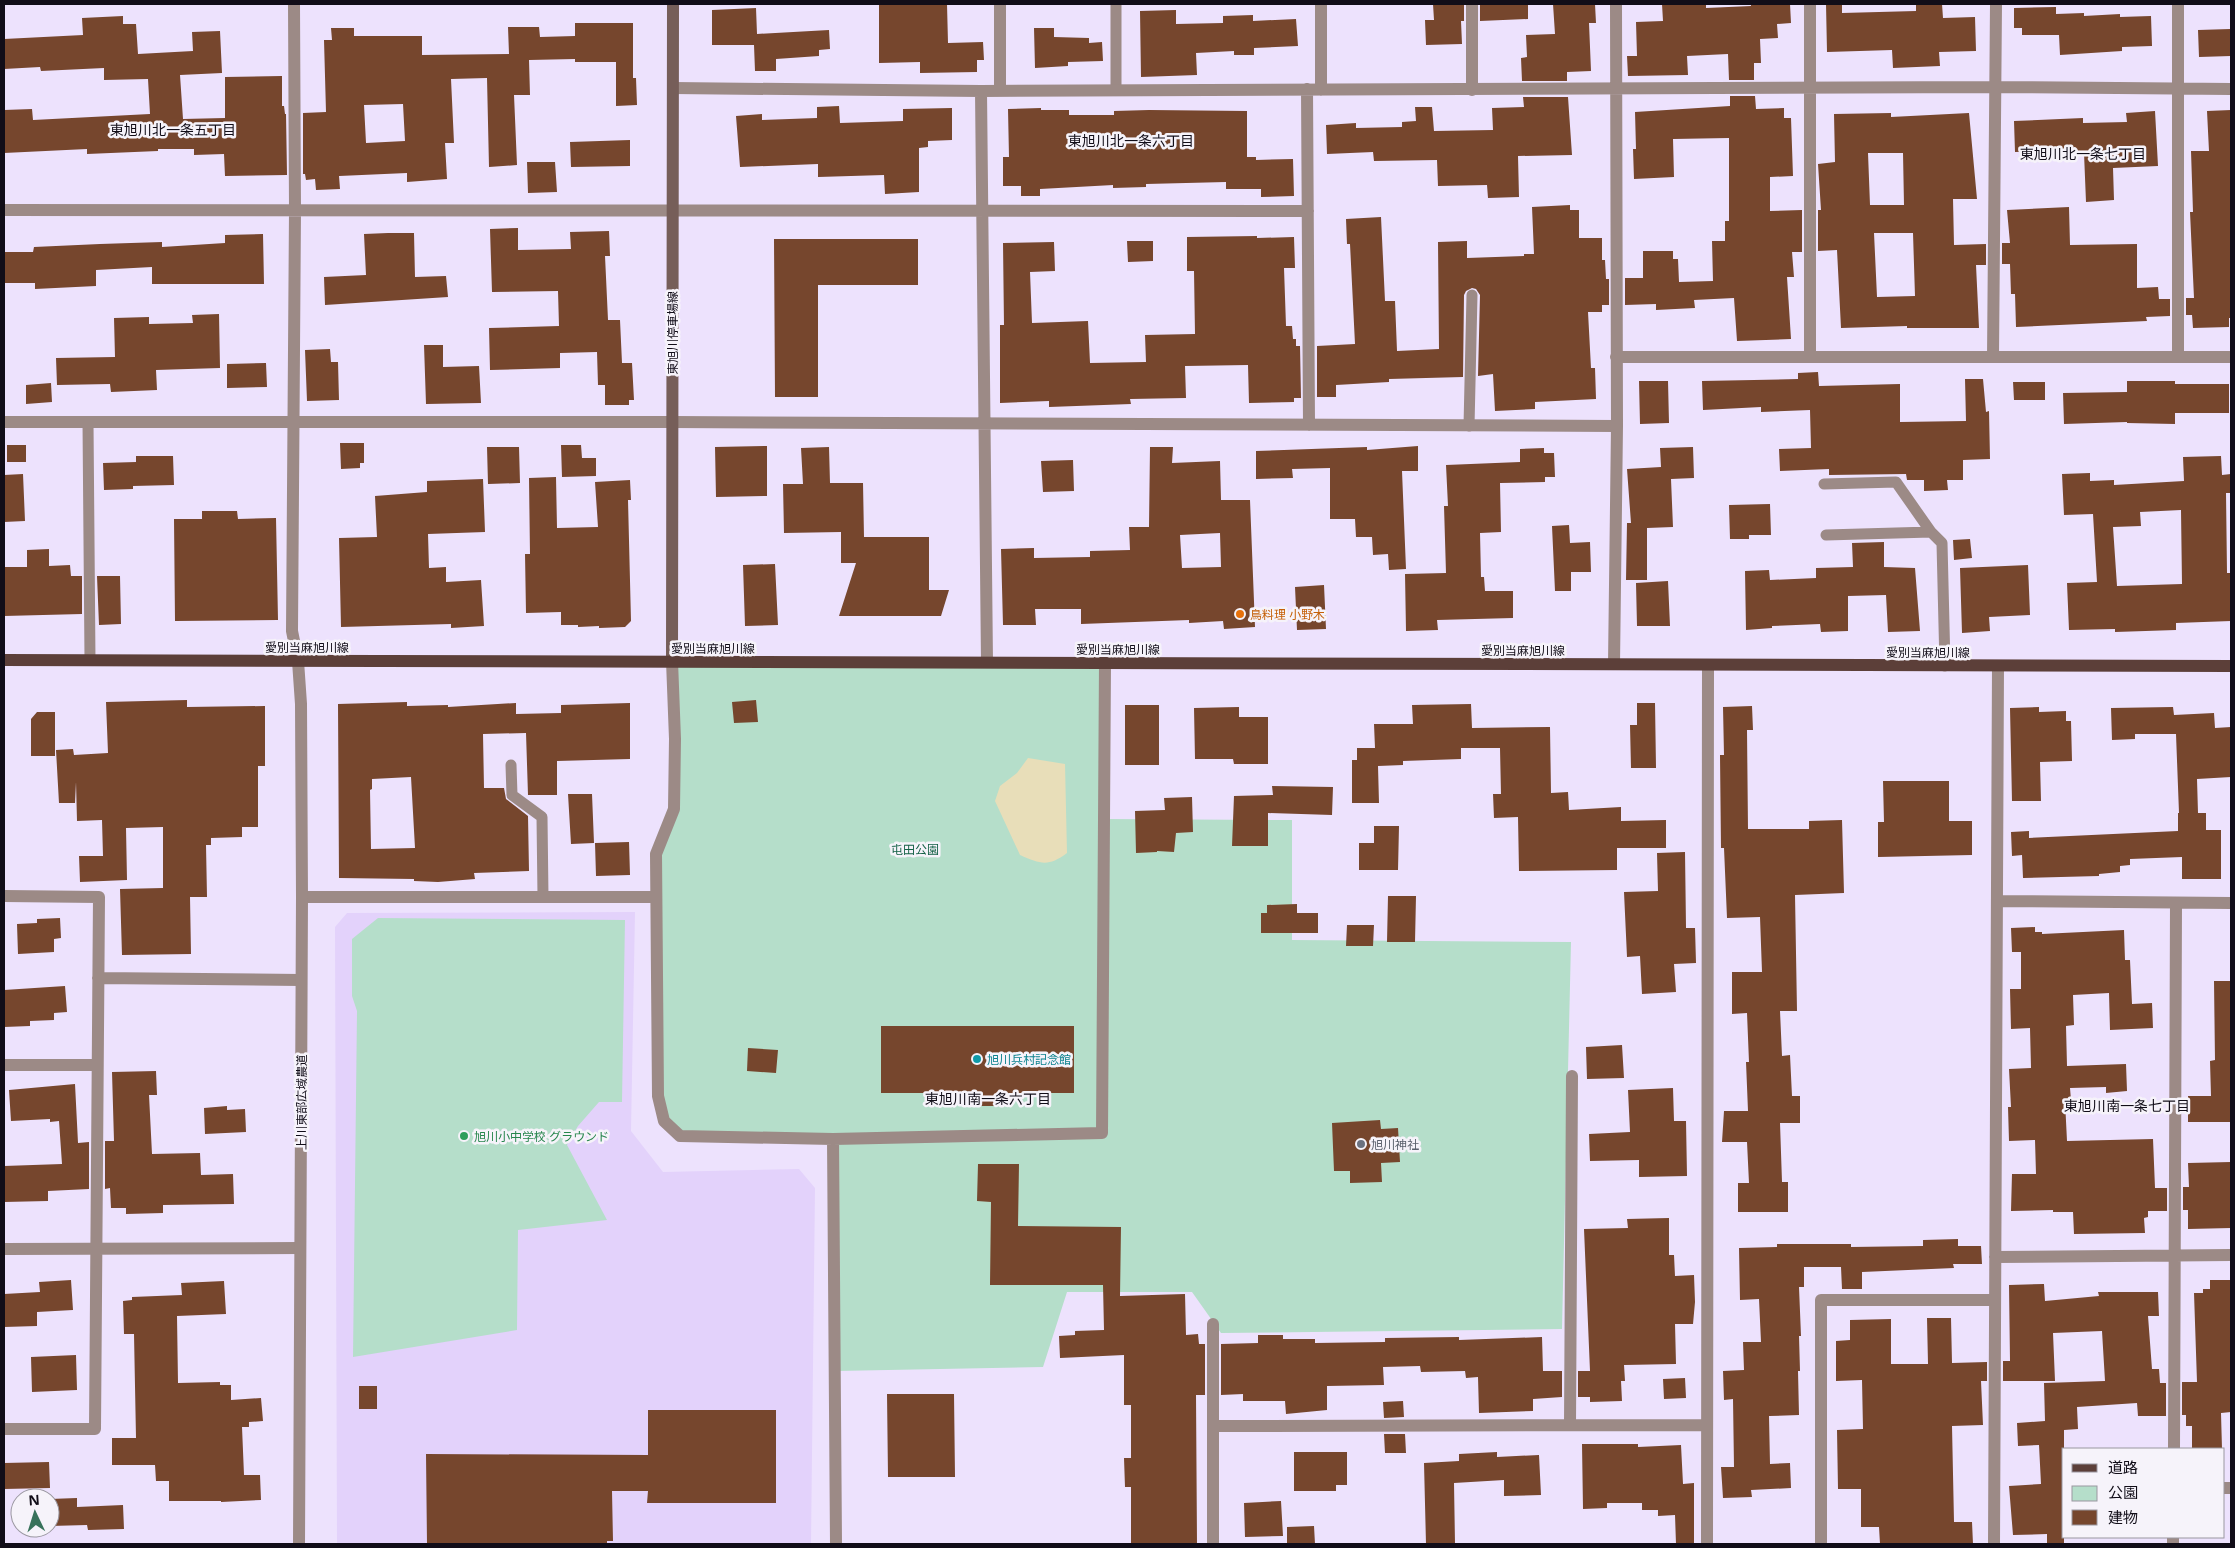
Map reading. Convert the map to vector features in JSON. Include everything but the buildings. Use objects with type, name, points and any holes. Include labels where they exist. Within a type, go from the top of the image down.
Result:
[{"type":"main road","name":"東旭川停車場線","points":[[672,661],[673,4]]},
{"type":"main road","name":"愛別当麻旭川線","points":[[4,660],[2231,666]]},
{"type":"street","name":"上川東部広域農道","points":[[294,4],[295,210],[292,631],[298,661],[301,704],[302,897],[299,1544]]},
{"type":"street","points":[[1000,4],[1000,90]]},
{"type":"street","points":[[1321,4],[1321,90]]},
{"type":"street","points":[[1472,4],[1472,90]]},
{"type":"street","points":[[1614,664],[1616,4]]},
{"type":"street","points":[[1810,4],[1810,357]]},
{"type":"street","points":[[1993,357],[1996,4]]},
{"type":"street","points":[[2178,4],[2178,357]]},
{"type":"street","points":[[672,88],[1472,90],[1994,87],[2231,89]]},
{"type":"street","points":[[1308,89],[1309,425]]},
{"type":"street","points":[[981,90],[987,662]]},
{"type":"street","points":[[4,210],[1308,211]]},
{"type":"street","points":[[1616,357],[2231,357]]},
{"type":"street","points":[[4,422],[672,422],[1616,426]]},
{"type":"street","points":[[672,661],[675,739],[674,809],[656,854],[655,897],[658,1096],[664,1121],[680,1136],[833,1139],[1102,1133],[1105,662]]},
{"type":"street","points":[[1707,1544],[1708,664]]},
{"type":"street","points":[[1994,1544],[1998,666]]},
{"type":"street","points":[[4,896],[99,897],[94,1428],[4,1429]]},
{"type":"street","points":[[302,897],[655,897]]},
{"type":"street","points":[[1997,901],[2231,903]]},
{"type":"street","points":[[2174,1448],[2173,1255],[2176,903]]},
{"type":"street","points":[[98,978],[301,980]]},
{"type":"street","points":[[4,1065],[97,1066]]},
{"type":"street","points":[[1570,1425],[1572,1076]]},
{"type":"street","points":[[833,1139],[836,1544]]},
{"type":"street","points":[[4,1249],[300,1248]]},
{"type":"street","points":[[1995,1257],[2231,1255]]},
{"type":"street","points":[[1821,1544],[1821,1300],[1995,1300]]},
{"type":"street","points":[[1213,1324],[1213,1544]]},
{"type":"street","points":[[1213,1426],[1707,1425]]},
{"type":"lane","points":[[1116,4],[1116,89]]},
{"type":"lane","points":[[1469,426],[1472,295]]},
{"type":"lane","points":[[88,422],[90,660]]},
{"type":"lane","points":[[1824,484],[1896,482],[1942,543],[1945,666]]},
{"type":"lane","points":[[1826,535],[1932,532]]},
{"type":"lane","points":[[511,765],[512,795],[542,816],[543,897]]},
{"type":"shaded area","points":[[635,912],[631,1131],[663,1172],[799,1169],[815,1188],[811,1544],[337,1544],[335,927],[347,913]]},
{"type":"green space","name":"屯田公園","points":[[672,661],[1105,663],[1105,819],[1292,820],[1292,940],[1571,942],[1562,1329],[1221,1333],[1192,1292],[1067,1292],[1043,1367],[836,1371],[833,1139],[680,1136],[664,1121],[656,854],[674,809]]},
{"type":"green space","name":"旭川小中学校 グラウンド","points":[[378,918],[625,920],[622,1102],[599,1102],[578,1126],[567,1145],[607,1220],[518,1230],[517,1330],[353,1357],[357,1011],[352,996],[352,939]]},
{"type":"sand","points":[[1028,758],[1065,764],[1067,853],[1055,860],[1044,863],[1020,855],[995,801],[1000,786],[1017,773]]},
{"type":"place","name":"鳥料理 小野木","points":[[1240,614]]},
{"type":"place","name":"旭川兵村記念館","points":[[977,1059]]},
{"type":"place","name":"旭川小中学校 グラウンド","points":[[464,1136]]},
{"type":"place","name":"旭川神社","points":[[1361,1144]]},
{"type":"district","name":"東旭川北一条五丁目","points":[[173,129]]},
{"type":"district","name":"東旭川北一条六丁目","points":[[1131,140]]},
{"type":"district","name":"東旭川北一条七丁目","points":[[2083,153]]},
{"type":"district","name":"東旭川南一条六丁目","points":[[988,1098]]},
{"type":"district","name":"東旭川南一条七丁目","points":[[2127,1105]]}]
